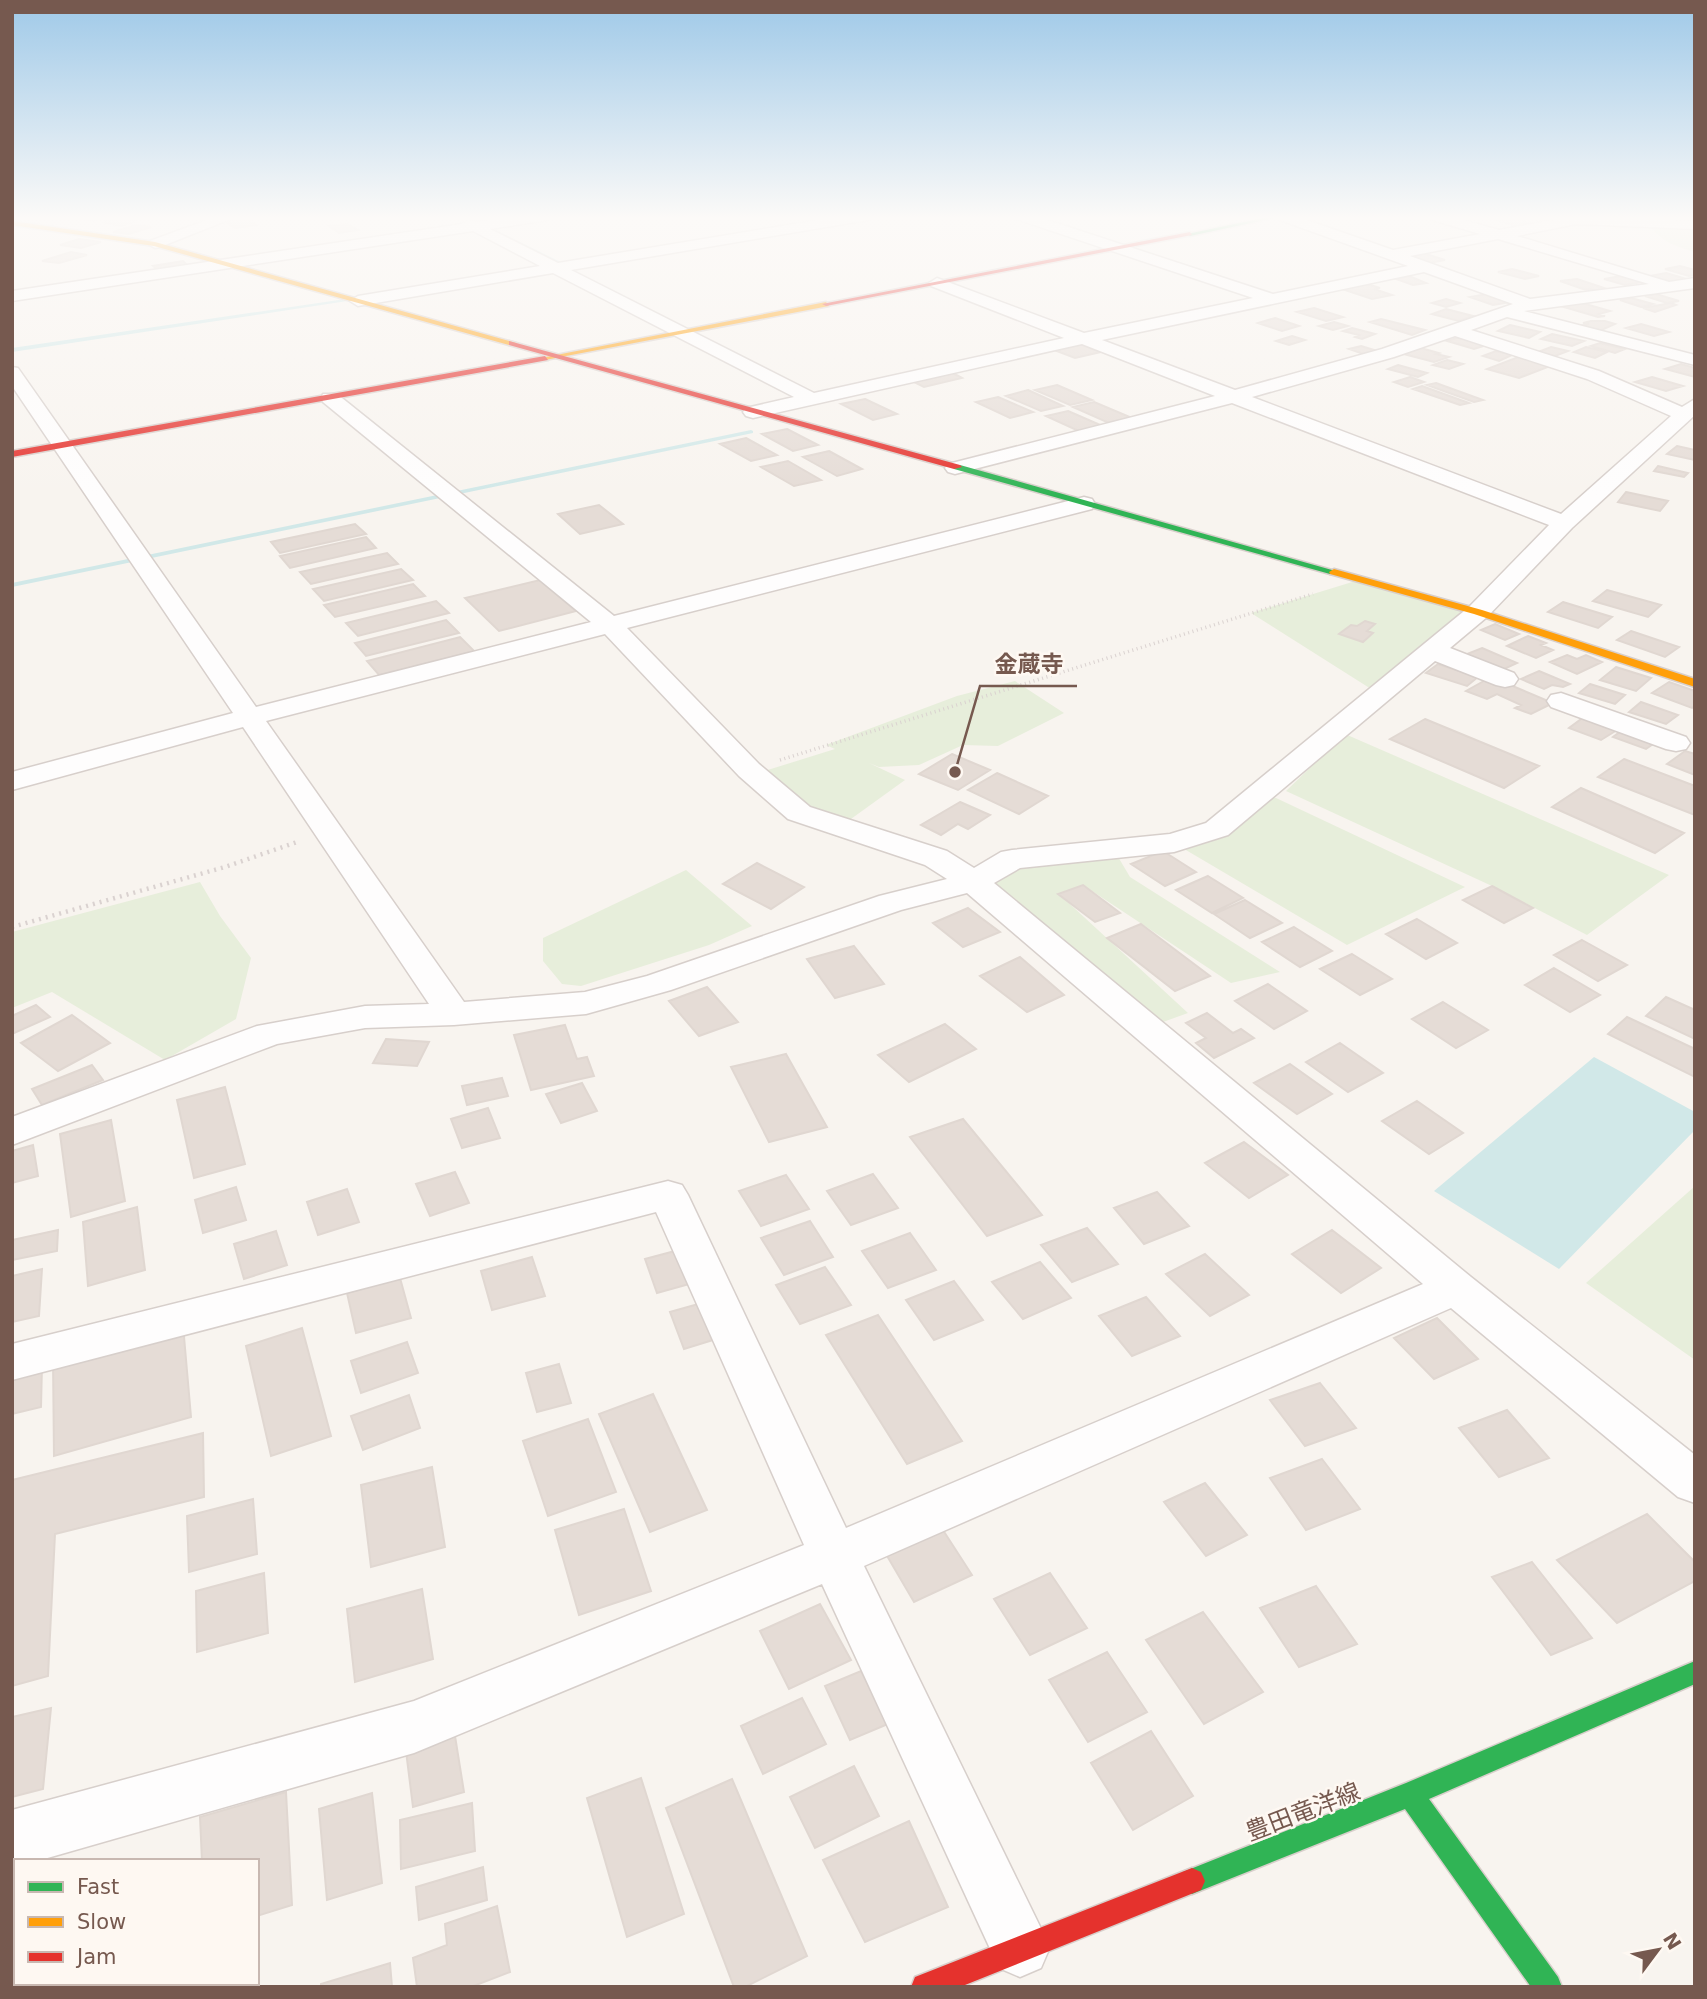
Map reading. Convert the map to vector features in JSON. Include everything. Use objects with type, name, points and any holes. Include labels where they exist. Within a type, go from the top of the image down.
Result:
[{"type":"street","points":[[388,309],[1478,612],[1695,684]]},
{"type":"street","points":[[635,309],[812,399]]},
{"type":"street","points":[[12,454],[330,398],[799,309]]},
{"type":"street","points":[[1005,309],[1564,523]]},
{"type":"street","points":[[753,412],[1218,309]]},
{"type":"street","points":[[955,468],[1232,397],[1388,353],[1515,309]]},
{"type":"street","points":[[1508,312],[1695,360]]},
{"type":"street","points":[[12,1132],[270,1034],[365,1017],[454,1014],[586,1003],[659,983],[890,903],[973,882],[1012,859],[1174,843],[1217,829],[1478,612],[1564,523],[1689,410],[1455,330]]},
{"type":"street","points":[[12,372],[454,1014]]},
{"type":"street","points":[[330,398],[611,625],[749,770],[799,813],[936,858],[973,882],[1456,1288],[1695,1483]]},
{"type":"street","points":[[12,781],[1084,504]]},
{"type":"street","points":[[1431,650],[1505,679]]},
{"type":"street","points":[[1561,701],[1675,743]]},
{"type":"street","points":[[12,1362],[667,1195],[834,1556],[1020,1947]]},
{"type":"street","points":[[12,1839],[414,1727],[834,1556],[1456,1288]]},
{"type":"street","name":"豊田竜洋線","points":[[925,1987],[1410,1794],[1695,1672]]},
{"type":"street","points":[[1410,1794],[1548,1987]]},
{"type":"path","points":[[749,770],[1362,579]]},
{"type":"path","points":[[12,927],[225,867],[328,832]]},
{"type":"green space","points":[[1362,579],[1478,612],[1379,694],[1251,613]]},
{"type":"green space","points":[[1015,681],[1064,713],[998,746],[963,745],[919,765],[879,767],[869,763],[905,780],[844,824],[799,813],[755,774],[835,749],[826,745],[957,696]]},
{"type":"green space","points":[[1345,734],[1669,875],[1587,935],[1492,886],[1286,791]]},
{"type":"green space","points":[[1260,793],[1276,798],[1465,887],[1347,945],[1174,843]]},
{"type":"green space","points":[[1114,850],[1130,877],[1280,972],[1231,983],[1083,885],[1059,894],[1188,1013],[1163,1022],[986,883],[1012,859]]},
{"type":"green space","points":[[686,870],[752,926],[709,945],[581,986],[562,984],[543,961],[543,938]]},
{"type":"green space","points":[[200,882],[220,916],[251,958],[236,1019],[165,1060],[52,992],[12,1008],[12,932]]},
{"type":"green space","points":[[1695,1186],[1695,1360],[1586,1283]]},
{"type":"shaded area","points":[[1594,1057],[1695,1112],[1695,1130],[1559,1269],[1434,1191]]},
{"type":"building","points":[[1318,309],[1343,317],[1326,321],[1297,312]]},
{"type":"building","points":[[1447,309],[1473,316],[1459,321],[1432,314]]},
{"type":"building","points":[[1572,309],[1610,311],[1599,314],[1605,316],[1598,317]]},
{"type":"building","points":[[1275,318],[1299,326],[1282,331],[1258,323]]},
{"type":"building","points":[[1381,319],[1425,330],[1412,335],[1370,322]]},
{"type":"building","points":[[1591,321],[1615,324],[1595,333],[1572,326],[1586,325],[1589,324],[1583,323]]},
{"type":"building","points":[[1334,322],[1348,326],[1333,330],[1319,326]]},
{"type":"building","points":[[1641,324],[1669,332],[1654,336],[1626,328]]},
{"type":"building","points":[[1510,325],[1540,332],[1529,338],[1498,331]]},
{"type":"building","points":[[1352,328],[1375,334],[1362,339],[1355,337],[1359,335],[1343,331]]},
{"type":"building","points":[[1552,334],[1584,341],[1572,346],[1541,339]]},
{"type":"building","points":[[1292,336],[1305,340],[1289,345],[1276,341]]},
{"type":"building","points":[[1463,336],[1490,344],[1474,349],[1447,341]]},
{"type":"building","points":[[1600,343],[1625,349],[1615,353],[1591,346]]},
{"type":"building","points":[[1080,344],[1101,352],[1075,358],[1054,350]]},
{"type":"building","points":[[1361,346],[1381,352],[1369,356],[1349,349]]},
{"type":"building","points":[[1417,347],[1449,357],[1434,362],[1400,353]]},
{"type":"building","points":[[1551,347],[1568,351],[1555,356],[1538,352]]},
{"type":"building","points":[[1586,347],[1607,352],[1595,358],[1574,352]]},
{"type":"building","points":[[1496,351],[1512,355],[1499,361],[1483,356]]},
{"type":"building","points":[[1521,356],[1553,365],[1519,378],[1487,369]]},
{"type":"building","points":[[1447,360],[1463,364],[1449,369],[1433,365]]},
{"type":"building","points":[[1681,364],[1695,368],[1695,377],[1665,369]]},
{"type":"building","points":[[1398,365],[1427,373],[1418,377],[1388,369]]},
{"type":"building","points":[[949,371],[962,378],[924,387],[910,380]]},
{"type":"building","points":[[1410,377],[1424,382],[1408,387],[1394,382]]},
{"type":"building","points":[[1652,377],[1683,386],[1666,391],[1635,382]]},
{"type":"building","points":[[1436,383],[1483,400],[1474,402],[1427,385]]},
{"type":"building","points":[[1057,385],[1092,400],[1070,405],[1035,390]]},
{"type":"building","points":[[1422,386],[1469,403],[1460,405],[1413,389]]},
{"type":"building","points":[[1028,390],[1063,406],[1041,411],[1006,396]]},
{"type":"building","points":[[998,397],[1033,412],[1010,418],[976,402]]},
{"type":"building","points":[[865,399],[897,414],[873,420],[841,404]]},
{"type":"building","points":[[1094,402],[1132,418],[1109,423],[1073,407]]},
{"type":"building","points":[[1068,411],[1105,427],[1083,433],[1046,416]]},
{"type":"building","points":[[787,429],[818,445],[793,451],[762,434]]},
{"type":"building","points":[[746,438],[777,455],[751,461],[720,444]]},
{"type":"building","points":[[1677,446],[1695,450],[1695,460],[1667,454]]},
{"type":"building","points":[[829,451],[862,469],[837,476],[803,457]]},
{"type":"building","points":[[788,461],[821,480],[794,486],[761,467]]},
{"type":"building","points":[[1658,466],[1688,473],[1684,477],[1654,471]]},
{"type":"building","points":[[1626,492],[1668,501],[1660,511],[1618,502]]},
{"type":"building","points":[[599,505],[623,524],[580,534],[558,514]]},
{"type":"building","points":[[355,524],[366,534],[280,553],[271,542]]},
{"type":"building","points":[[366,537],[376,548],[290,568],[280,556]]},
{"type":"building","points":[[387,553],[398,564],[311,584],[300,572]]},
{"type":"building","points":[[401,569],[413,580],[324,601],[313,589]]},
{"type":"building","points":[[540,580],[576,611],[499,631],[465,598]]},
{"type":"building","points":[[413,584],[425,596],[335,617],[324,605]]},
{"type":"building","points":[[1607,590],[1661,605],[1648,617],[1593,601]]},
{"type":"building","points":[[436,601],[449,613],[358,636],[346,623]]},
{"type":"building","points":[[1563,602],[1612,617],[1598,628],[1548,612]]},
{"type":"building","points":[[446,620],[459,633],[366,656],[355,643]]},
{"type":"building","points":[[1365,621],[1375,624],[1367,631],[1373,633],[1363,642],[1339,634],[1351,625],[1357,626]]},
{"type":"building","points":[[1495,624],[1519,634],[1505,640],[1481,630]]},
{"type":"building","points":[[1631,631],[1679,647],[1665,657],[1617,640]]},
{"type":"building","points":[[1528,636],[1546,643],[1541,645],[1553,650],[1536,658],[1507,646]]},
{"type":"building","points":[[460,637],[474,651],[379,675],[367,661]]},
{"type":"building","points":[[1482,648],[1517,663],[1502,670],[1467,654]]},
{"type":"building","points":[[1567,655],[1577,659],[1586,655],[1602,662],[1577,674],[1550,662]]},
{"type":"building","points":[[1438,664],[1478,677],[1467,686],[1426,673]]},
{"type":"building","points":[[1616,667],[1651,678],[1636,691],[1600,680]]},
{"type":"building","points":[[1539,671],[1570,684],[1563,687],[1552,685],[1544,689],[1521,679]]},
{"type":"building","points":[[1491,677],[1553,703],[1531,714],[1515,708],[1521,705],[1497,694],[1487,699],[1466,691]]},
{"type":"building","points":[[1669,682],[1695,691],[1695,706],[1692,708],[1652,693]]},
{"type":"building","points":[[1590,684],[1625,695],[1615,704],[1579,693]]},
{"type":"building","points":[[1641,702],[1678,715],[1666,724],[1629,712]]},
{"type":"building","points":[[1584,717],[1617,730],[1601,740],[1569,728]]},
{"type":"building","points":[[1425,719],[1539,766],[1504,788],[1390,739]]},
{"type":"building","points":[[1624,729],[1656,742],[1646,749],[1613,737]]},
{"type":"building","points":[[1685,751],[1695,754],[1695,775],[1667,764]]},
{"type":"building","points":[[952,754],[990,770],[958,790],[919,774]]},
{"type":"building","points":[[1624,759],[1695,786],[1695,815],[1598,777]]},
{"type":"building","points":[[997,773],[1048,796],[1019,814],[968,790]]},
{"type":"building","points":[[1581,788],[1684,833],[1655,853],[1552,807]]},
{"type":"building","points":[[960,802],[990,815],[968,829],[958,824],[941,835],[921,825]]},
{"type":"building","points":[[1163,851],[1196,872],[1165,886],[1131,864]]},
{"type":"building","points":[[757,863],[804,887],[771,909],[723,884]]},
{"type":"building","points":[[1208,876],[1243,898],[1212,913],[1176,890]]},
{"type":"building","points":[[1083,885],[1120,913],[1095,922],[1058,894]]},
{"type":"building","points":[[1492,886],[1533,908],[1504,923],[1463,900]]},
{"type":"building","points":[[1245,900],[1282,923],[1250,938],[1214,914]]},
{"type":"building","points":[[968,908],[1000,932],[963,947],[933,923]]},
{"type":"building","points":[[1417,919],[1457,943],[1426,959],[1386,934]]},
{"type":"building","points":[[1141,924],[1210,976],[1175,991],[1107,938]]},
{"type":"building","points":[[1294,927],[1332,951],[1300,967],[1262,942]]},
{"type":"building","points":[[1582,940],[1627,965],[1598,981],[1554,955]]},
{"type":"building","points":[[854,946],[884,984],[835,998],[807,959]]},
{"type":"building","points":[[1352,954],[1392,979],[1360,995],[1320,969]]},
{"type":"building","points":[[1020,957],[1064,995],[1027,1012],[980,976]]},
{"type":"building","points":[[1554,968],[1600,995],[1570,1012],[1525,985]]},
{"type":"building","points":[[1268,984],[1307,1011],[1274,1029],[1235,1001]]},
{"type":"building","points":[[707,987],[738,1022],[699,1036],[669,1001]]},
{"type":"building","points":[[1666,997],[1695,1010],[1695,1039],[1646,1016]]},
{"type":"building","points":[[1443,1002],[1488,1030],[1456,1048],[1412,1019]]},
{"type":"building","points":[[36,1005],[50,1017],[12,1034],[12,1016]]},
{"type":"building","points":[[1207,1013],[1233,1033],[1241,1029],[1254,1038],[1214,1058],[1196,1043],[1206,1038],[1186,1023]]},
{"type":"building","points":[[72,1015],[110,1043],[58,1071],[21,1043]]},
{"type":"building","points":[[1627,1017],[1695,1049],[1695,1077],[1608,1034]]},
{"type":"building","points":[[945,1024],[976,1049],[909,1082],[878,1055]]},
{"type":"building","points":[[565,1025],[577,1059],[587,1057],[594,1076],[531,1090],[514,1035]]},
{"type":"building","points":[[386,1039],[429,1042],[417,1066],[373,1063]]},
{"type":"building","points":[[1340,1043],[1383,1073],[1348,1092],[1306,1062]]},
{"type":"building","points":[[786,1054],[827,1127],[769,1142],[731,1067]]},
{"type":"building","points":[[1290,1064],[1332,1094],[1297,1114],[1254,1083]]},
{"type":"building","points":[[92,1065],[103,1080],[42,1105],[32,1089]]},
{"type":"building","points":[[502,1078],[508,1096],[467,1105],[462,1086]]},
{"type":"building","points":[[582,1083],[597,1111],[561,1123],[546,1094]]},
{"type":"building","points":[[225,1087],[245,1164],[194,1178],[177,1100]]},
{"type":"building","points":[[1417,1101],[1463,1133],[1429,1154],[1382,1121]]},
{"type":"building","points":[[488,1108],[500,1138],[462,1148],[451,1119]]},
{"type":"building","points":[[963,1119],[1042,1215],[987,1236],[910,1137]]},
{"type":"building","points":[[111,1120],[125,1201],[71,1217],[60,1134]]},
{"type":"building","points":[[1244,1142],[1288,1175],[1249,1198],[1205,1163]]},
{"type":"building","points":[[33,1145],[38,1176],[12,1183],[12,1151]]},
{"type":"building","points":[[455,1172],[469,1203],[430,1216],[416,1184]]},
{"type":"building","points":[[873,1174],[898,1208],[851,1225],[827,1191]]},
{"type":"building","points":[[786,1175],[809,1209],[761,1226],[739,1191]]},
{"type":"building","points":[[236,1187],[246,1220],[203,1233],[195,1200]]},
{"type":"building","points":[[347,1189],[359,1222],[318,1235],[307,1202]]},
{"type":"building","points":[[1157,1192],[1189,1226],[1144,1244],[1114,1208]]},
{"type":"building","points":[[137,1207],[145,1270],[88,1286],[83,1222]]},
{"type":"building","points":[[810,1221],[833,1257],[784,1275],[761,1238]]},
{"type":"building","points":[[1087,1228],[1118,1264],[1072,1282],[1041,1245]]},
{"type":"building","points":[[58,1230],[57,1251],[12,1260],[12,1240]]},
{"type":"building","points":[[1332,1230],[1381,1268],[1341,1293],[1292,1254]]},
{"type":"building","points":[[276,1231],[287,1265],[244,1279],[234,1244]]},
{"type":"building","points":[[910,1233],[936,1270],[888,1288],[862,1251]]},
{"type":"building","points":[[675,1251],[689,1284],[657,1293],[645,1259]]},
{"type":"building","points":[[1205,1254],[1249,1295],[1210,1316],[1166,1274]]},
{"type":"building","points":[[532,1257],[545,1296],[492,1310],[481,1271]]},
{"type":"building","points":[[1040,1262],[1071,1298],[1023,1319],[992,1282]]},
{"type":"building","points":[[825,1267],[851,1305],[800,1324],[776,1285]]},
{"type":"building","points":[[42,1269],[39,1316],[12,1322],[12,1276]]},
{"type":"building","points":[[400,1278],[411,1318],[356,1333],[347,1293]]},
{"type":"building","points":[[954,1281],[983,1320],[934,1340],[906,1300]]},
{"type":"building","points":[[1146,1297],[1180,1336],[1132,1356],[1099,1316]]},
{"type":"building","points":[[702,1303],[716,1339],[684,1349],[670,1312]]},
{"type":"building","points":[[878,1315],[962,1441],[907,1464],[826,1335]]},
{"type":"building","points":[[1437,1318],[1478,1359],[1434,1379],[1394,1338]]},
{"type":"building","points":[[183,1325],[191,1417],[54,1456],[53,1359]]},
{"type":"building","points":[[302,1328],[331,1436],[271,1456],[246,1346]]},
{"type":"building","points":[[407,1342],[418,1373],[361,1393],[351,1361]]},
{"type":"building","points":[[559,1364],[571,1403],[537,1412],[526,1373]]},
{"type":"building","points":[[42,1365],[41,1407],[12,1414],[12,1372]]},
{"type":"building","points":[[1320,1383],[1356,1428],[1305,1446],[1270,1400]]},
{"type":"building","points":[[653,1394],[707,1510],[650,1532],[599,1414]]},
{"type":"building","points":[[409,1395],[420,1428],[363,1450],[351,1416]]},
{"type":"building","points":[[1507,1410],[1549,1458],[1499,1477],[1459,1428]]},
{"type":"building","points":[[588,1419],[616,1492],[548,1516],[523,1441]]},
{"type":"building","points":[[203,1433],[204,1497],[55,1534],[48,1676],[12,1686],[12,1480]]},
{"type":"building","points":[[1322,1459],[1360,1509],[1306,1530],[1270,1478]]},
{"type":"building","points":[[432,1467],[445,1547],[371,1567],[361,1485]]},
{"type":"building","points":[[1205,1483],[1247,1535],[1206,1556],[1164,1502]]},
{"type":"building","points":[[253,1499],[257,1554],[189,1572],[187,1516]]},
{"type":"building","points":[[624,1509],[651,1591],[579,1615],[555,1530]]},
{"type":"building","points":[[1647,1514],[1695,1562],[1695,1581],[1617,1623],[1557,1560]]},
{"type":"building","points":[[939,1524],[972,1575],[914,1602],[883,1549]]},
{"type":"building","points":[[1532,1562],[1592,1638],[1551,1655],[1492,1577]]},
{"type":"building","points":[[264,1573],[268,1633],[197,1652],[196,1591]]},
{"type":"building","points":[[1050,1573],[1087,1628],[1030,1655],[994,1599]]},
{"type":"building","points":[[1316,1586],[1357,1644],[1299,1667],[1260,1608]]},
{"type":"building","points":[[422,1589],[433,1659],[355,1682],[347,1609]]},
{"type":"building","points":[[820,1604],[851,1660],[789,1689],[760,1631]]},
{"type":"building","points":[[1203,1612],[1263,1692],[1204,1724],[1146,1640]]},
{"type":"building","points":[[1107,1652],[1147,1712],[1088,1742],[1049,1680]]},
{"type":"building","points":[[861,1671],[888,1724],[850,1740],[825,1686]]},
{"type":"building","points":[[802,1698],[826,1744],[763,1774],[741,1726]]},
{"type":"building","points":[[51,1708],[43,1789],[12,1797],[12,1717]]},
{"type":"building","points":[[1151,1731],[1193,1796],[1133,1830],[1091,1763]]},
{"type":"building","points":[[455,1736],[464,1792],[413,1807],[406,1751]]},
{"type":"building","points":[[854,1766],[879,1816],[815,1848],[790,1797]]},
{"type":"building","points":[[641,1778],[684,1914],[627,1937],[587,1798]]},
{"type":"building","points":[[732,1779],[807,1956],[745,1987],[734,1987],[666,1808]]},
{"type":"building","points":[[286,1792],[292,1905],[259,1915],[259,1859],[202,1859],[200,1817]]},
{"type":"building","points":[[372,1793],[382,1883],[327,1900],[319,1809]]},
{"type":"building","points":[[472,1803],[475,1851],[401,1869],[400,1820]]},
{"type":"building","points":[[909,1821],[948,1907],[865,1942],[823,1860]]},
{"type":"building","points":[[483,1867],[487,1900],[419,1920],[416,1887]]},
{"type":"building","points":[[497,1906],[510,1972],[471,1987],[417,1987],[413,1958],[447,1945],[445,1924]]},
{"type":"building","points":[[390,1963],[392,1987],[321,1987],[321,1984]]},
{"type":"building","points":[[16,1985],[80,1985],[80,1987]]},
{"type":"building","points":[[100,1985],[179,1985],[179,1987]]},
{"type":"waterway","points":[[12,350],[283,309]]},
{"type":"waterway","points":[[12,585],[751,432]]},
{"type":"traffic: fast","points":[[957,467],[1334,572]]},
{"type":"traffic: fast","points":[[1192,1881],[1410,1794],[1695,1672]]},
{"type":"traffic: fast","points":[[1410,1794],[1548,1987]]},
{"type":"traffic: slow","points":[[390,309],[512,343]]},
{"type":"traffic: slow","points":[[545,358],[798,309]]},
{"type":"traffic: slow","points":[[1334,572],[1478,612],[1695,683]]},
{"type":"traffic: jam","points":[[512,343],[957,467]]},
{"type":"traffic: jam","points":[[12,454],[545,358]]},
{"type":"traffic: jam","points":[[925,1987],[1192,1881]]},
{"type":"place","name":"金蔵寺","points":[[955,772]]}]
